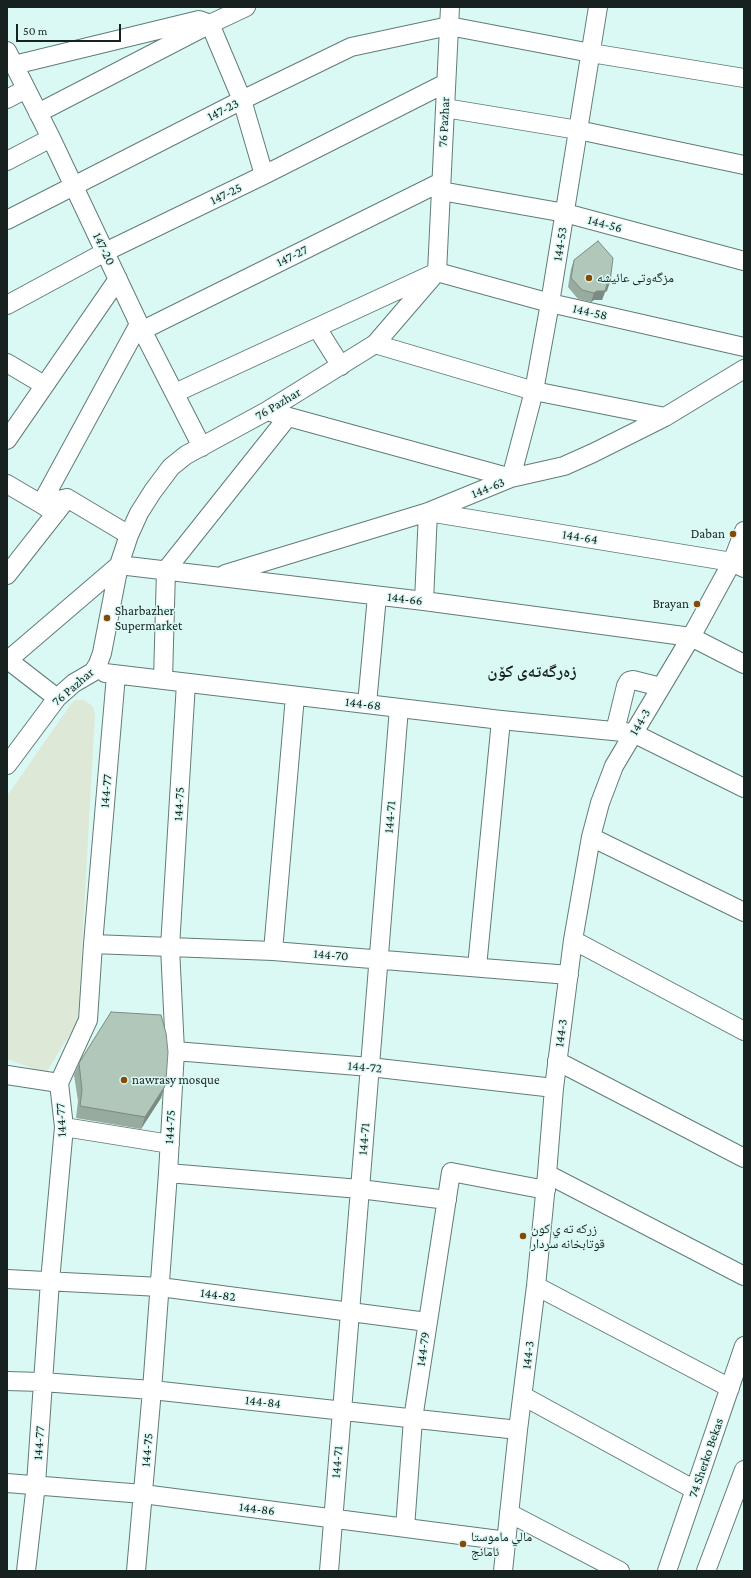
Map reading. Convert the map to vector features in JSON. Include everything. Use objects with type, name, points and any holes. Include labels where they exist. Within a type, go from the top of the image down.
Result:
[{"type":"street","points":[[10,58],[246,7]]},
{"type":"street","name":"76 Pazhar","points":[[7,765],[57,698],[74,683],[93,672],[98,664],[102,653],[119,565],[129,535],[146,502],[171,467],[186,455],[267,412],[375,344],[437,272],[450,7]]},
{"type":"street","name":"144-53","points":[[511,478],[534,391],[565,213],[598,7]]},
{"type":"street","points":[[202,17],[242,100],[264,176]]},
{"type":"street","points":[[38,113],[202,17]]},
{"type":"street","points":[[449,26],[591,53],[744,78]]},
{"type":"street","name":"147-23","points":[[7,220],[242,100],[351,47],[449,26]]},
{"type":"street","name":"147-20","points":[[10,58],[51,138],[141,327],[202,447]]},
{"type":"street","name":"147-25","points":[[7,305],[105,252],[264,176],[446,83]]},
{"type":"street","points":[[7,99],[26,89]]},
{"type":"street","points":[[445,108],[578,130],[744,166]]},
{"type":"street","points":[[7,161],[51,138]]},
{"type":"street","name":"144-56","points":[[441,187],[565,213],[744,261]]},
{"type":"street","name":"147-27","points":[[141,327],[441,187]]},
{"type":"street","points":[[175,393],[437,272]]},
{"type":"street","name":"144-58","points":[[437,272],[550,303],[744,347]]},
{"type":"street","points":[[7,440],[118,278]]},
{"type":"street","points":[[7,574],[53,501],[141,327]]},
{"type":"street","points":[[317,328],[341,366]]},
{"type":"street","points":[[375,344],[534,391],[665,417]]},
{"type":"street","points":[[7,363],[44,385]]},
{"type":"street","name":"144-63","points":[[219,576],[428,512],[511,478],[564,466],[593,454],[665,417],[744,369]]},
{"type":"street","points":[[267,412],[511,478]]},
{"type":"street","points":[[163,680],[166,570],[287,418]]},
{"type":"street","points":[[7,484],[53,501],[129,535]]},
{"type":"street","points":[[424,601],[428,512]]},
{"type":"street","name":"144-64","points":[[428,512],[738,565]]},
{"type":"street","name":"144-3","points":[[503,1571],[518,1430],[536,1286],[557,1061],[573,940],[591,837],[600,803],[614,766],[691,638],[738,565],[744,531]]},
{"type":"street","points":[[57,698],[7,661],[119,565]]},
{"type":"street","name":"144-66","points":[[119,565],[424,601],[691,638],[744,664]]},
{"type":"street","points":[[367,704],[377,596]]},
{"type":"street","name":"144-68","points":[[93,672],[501,720],[633,733]]},
{"type":"street","name":"144-77","points":[[26,1571],[36,1484],[42,1382],[64,1126],[58,1083],[88,1020],[116,675]]},
{"type":"street","points":[[615,731],[626,686],[629,682],[633,680],[661,687]]},
{"type":"street","name":"144-75","points":[[136,1571],[152,1390],[170,1144],[175,1051],[170,947],[186,683]]},
{"type":"street","points":[[273,950],[295,696]]},
{"type":"street","name":"144-71","points":[[328,1571],[399,708]]},
{"type":"street","points":[[477,967],[501,720]]},
{"type":"street","points":[[633,733],[744,788]]},
{"type":"street","points":[[591,837],[744,912]]},
{"type":"street","points":[[573,940],[744,1031]]},
{"type":"street","name":"144-70","points":[[94,944],[273,950],[569,975]]},
{"type":"street","name":"144-72","points":[[175,1051],[370,1067],[554,1088]]},
{"type":"street","points":[[557,1061],[744,1158]]},
{"type":"street","points":[[7,1075],[58,1083]]},
{"type":"street","points":[[64,1126],[170,1144]]},
{"type":"street","points":[[168,1172],[360,1189],[447,1200]]},
{"type":"street","name":"144-79","points":[[406,1528],[413,1419],[451,1172],[546,1182]]},
{"type":"street","points":[[546,1182],[744,1276]]},
{"type":"street","name":"144-82","points":[[7,1279],[160,1287],[428,1322]]},
{"type":"street","points":[[536,1286],[730,1388]]},
{"type":"street","name":"74 Sherko Bekas","points":[[667,1571],[744,1346]]},
{"type":"street","name":"144-84","points":[[7,1381],[152,1390],[518,1430]]},
{"type":"street","points":[[523,1396],[695,1490]]},
{"type":"street","points":[[706,1571],[744,1470]]},
{"type":"street","name":"144-86","points":[[7,1482],[143,1494],[507,1541]]},
{"type":"street","points":[[509,1513],[620,1571]]},
{"type":"green space","points":[[75,700],[83,700],[90,704],[95,713],[78,1021],[46,1073],[7,1059],[7,796]]},
{"type":"building","name":"مزگەوتی عائیشە","points":[[598,241],[613,258],[610,282],[607,284],[605,291],[597,291],[594,293],[582,290],[571,278],[574,260]]},
{"type":"building","points":[[111,1012],[161,1015],[166,1033],[168,1052],[166,1080],[165,1086],[145,1117],[80,1106],[82,1090],[79,1063]]},
{"type":"place","name":"مزگەوتی عائیشە","points":[[589,278]]},
{"type":"place","name":"Daban","points":[[733,534]]},
{"type":"place","name":"Brayan","points":[[697,604]]},
{"type":"place","name":"Sharbazher Supermarket","points":[[107,618]]},
{"type":"place","name":"nawrasy mosque","points":[[124,1080]]},
{"type":"place","name":"زركه ته ي كون قوتابخانه سردار","points":[[523,1236]]},
{"type":"place","name":"مالي ماموستا ئامانج","points":[[463,1544]]},
{"type":"district","name":"زەرگەتەی کۆن","points":[[532,672]]}]
